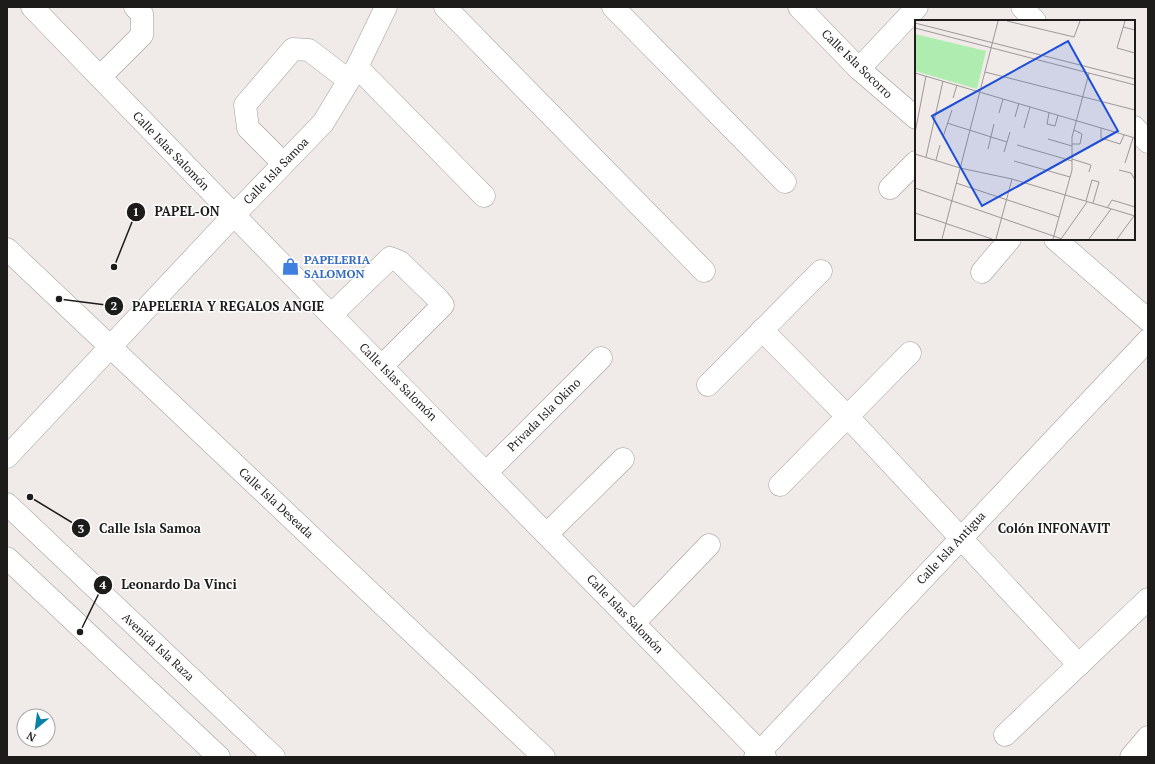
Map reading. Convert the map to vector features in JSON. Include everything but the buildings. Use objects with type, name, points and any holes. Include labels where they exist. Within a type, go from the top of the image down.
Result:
[{"type":"street","name":"Calle Islas Salomón","points":[[32,7],[331,315],[634,623],[760,755]]},
{"type":"street","points":[[100,77],[142,35],[142,14],[135,7]]},
{"type":"street","name":"Calle Isla Samoa","points":[[7,457],[283,163],[323,123],[353,74],[386,7]]},
{"type":"street","points":[[445,7],[704,271]]},
{"type":"street","points":[[613,7],[785,182]]},
{"type":"street","name":"Calle Isla Socorro","points":[[799,7],[859,69],[915,117]]},
{"type":"street","points":[[859,69],[917,7]]},
{"type":"street","points":[[1022,7],[1034,20]]},
{"type":"street","points":[[283,163],[248,128],[245,105],[293,49],[309,50],[353,74],[484,196]]},
{"type":"street","points":[[1135,128],[1148,142]]},
{"type":"street","points":[[890,188],[915,163]]},
{"type":"street","points":[[982,272],[1009,240]]},
{"type":"street","points":[[1056,240],[1148,320]]},
{"type":"street","name":"Calle Isla Deseada","points":[[7,249],[544,757]]},
{"type":"street","points":[[331,315],[390,258],[400,262],[443,305],[382,366]]},
{"type":"street","points":[[708,385],[821,271]]},
{"type":"street","points":[[762,330],[848,417],[1079,664]]},
{"type":"street","name":"Calle Isla Antigua","points":[[760,755],[961,538],[1148,340]]},
{"type":"street","points":[[780,486],[910,353]]},
{"type":"street","name":"Privada Isla Okino","points":[[486,472],[601,358]]},
{"type":"street","points":[[547,534],[622,459]]},
{"type":"street","name":"Avenida Isla Raza","points":[[7,504],[274,757]]},
{"type":"street","points":[[634,623],[708,545]]},
{"type":"street","points":[[7,558],[219,757]]},
{"type":"street","points":[[1005,735],[1148,599]]},
{"type":"street","points":[[1131,757],[1148,737]]},
{"type":"place","name":"PAPEL-ON","points":[[114,267]]},
{"type":"place","name":"PAPELERIA SALOMON","points":[[291,267]]},
{"type":"place","name":"PAPELERIA Y REGALOS ANGIE","points":[[59,299]]},
{"type":"place","name":"Calle Isla Samoa","points":[[30,497]]},
{"type":"place","name":"Leonardo Da Vinci","points":[[80,632]]},
{"type":"district","name":"Colón INFONAVIT","points":[[1054,528]]}]
